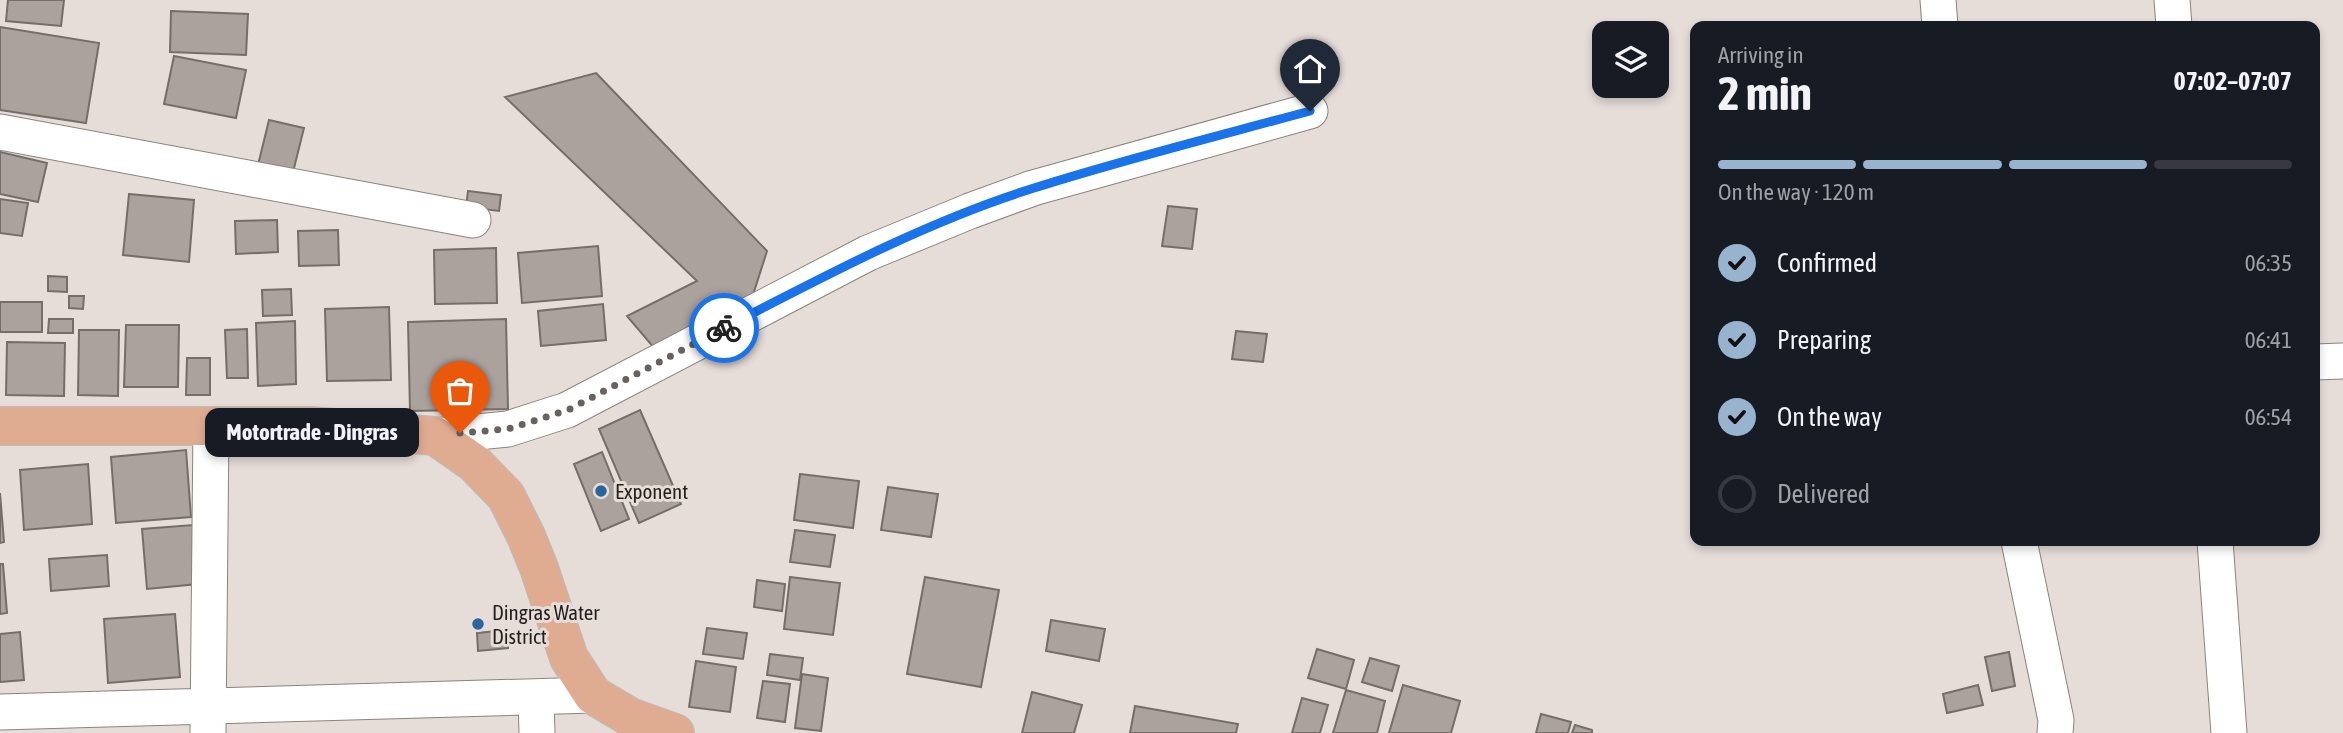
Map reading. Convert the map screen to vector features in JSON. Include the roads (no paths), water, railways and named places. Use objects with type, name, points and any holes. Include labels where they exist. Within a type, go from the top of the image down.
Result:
[{"type":"main road","points":[[0,426],[310,426],[435,436],[474,463],[506,496],[539,568],[569,658],[593,695],[630,717],[675,733]]},
{"type":"street","points":[[1938,0],[1940,21]]},
{"type":"street","points":[[2172,0],[2174,21]]},
{"type":"street","points":[[435,436],[508,429],[568,410],[869,253],[970,211],[1033,188],[1310,111]]},
{"type":"street","points":[[0,132],[473,219]]},
{"type":"street","points":[[2320,362],[2343,361]]},
{"type":"street","points":[[208,720],[211,426]]},
{"type":"street","points":[[2020,546],[2056,720],[2056,733]]},
{"type":"street","points":[[2215,546],[2229,733]]},
{"type":"street","points":[[0,712],[208,720],[593,695]]},
{"type":"street","points":[[536,698],[537,733]]},
{"type":"place","name":"Motortrade - Dingras","points":[[460,433]]},
{"type":"place","name":"Exponent","points":[[601,491]]},
{"type":"place","name":"Dingras Water District","points":[[478,624]]}]
